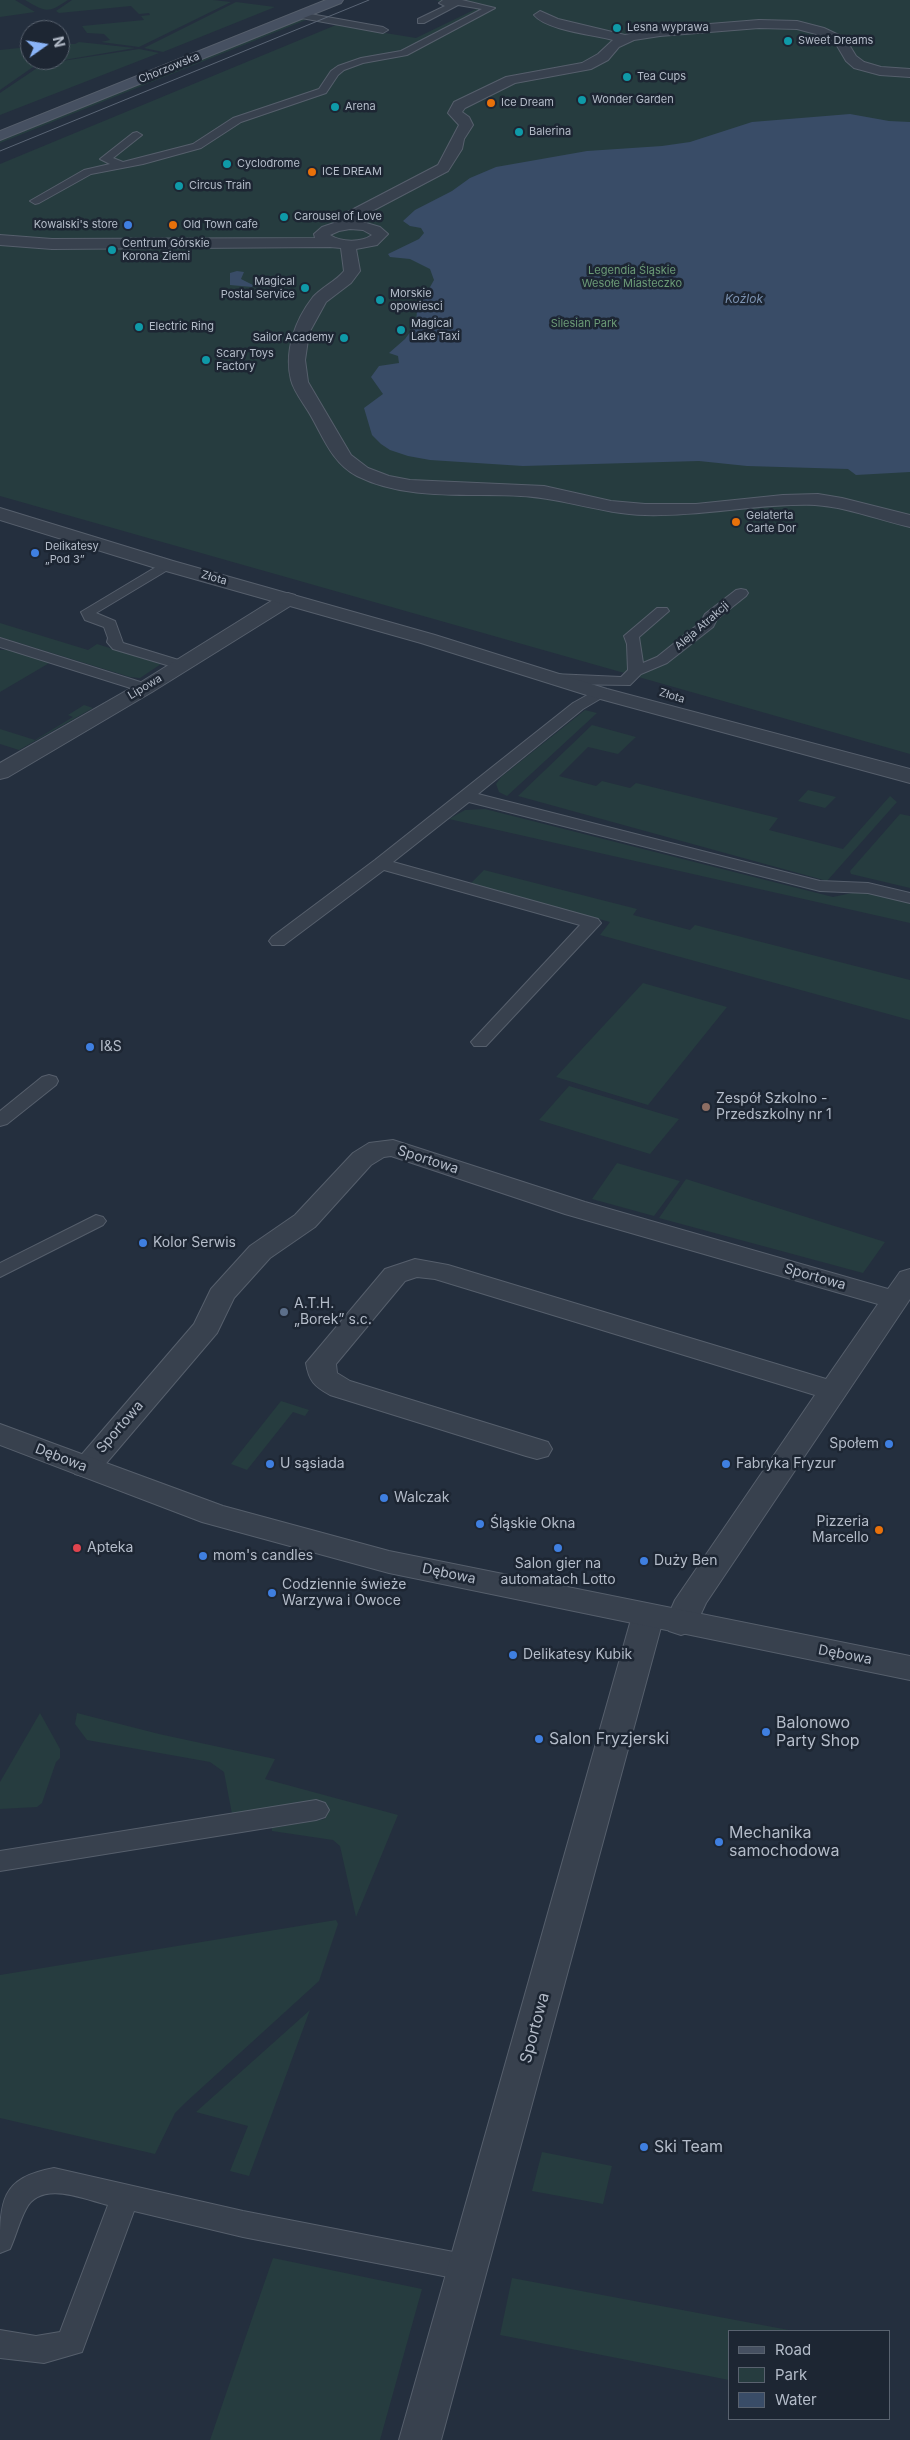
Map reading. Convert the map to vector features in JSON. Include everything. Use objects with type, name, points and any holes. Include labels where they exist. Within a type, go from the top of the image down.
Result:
[{"type":"main road","name":"Chorzowska","points":[[0,126],[315,0]]},
{"type":"main road","name":"Chorzowska","points":[[0,136],[337,0]]},
{"type":"street","points":[[540,15],[554,22],[626,38]]},
{"type":"street","points":[[345,226],[365,226],[378,231],[380,234],[379,238],[368,243],[348,245],[330,236],[54,234],[0,240],[52,244],[330,236],[345,226],[351,216],[443,168],[455,149],[456,139],[466,125],[456,112],[455,109],[459,105],[511,80],[586,66],[603,57],[614,44],[626,38],[666,32],[759,24],[797,25],[820,31],[841,41],[854,62],[859,65],[880,71],[910,73]]},
{"type":"street","points":[[348,245],[352,271],[345,280],[320,299],[300,333],[297,360],[300,382],[344,458],[354,469],[386,480],[406,484],[449,489],[546,492],[631,509],[690,509],[795,499],[852,506],[910,521]]},
{"type":"street","name":"Złota","points":[[0,514],[166,565],[428,639],[600,693],[910,776]]},
{"type":"street","name":"Lipowa","points":[[3,768],[145,688],[288,599]]},
{"type":"street","name":"Złota","points":[[428,639],[583,670],[630,677],[682,698],[910,776]]},
{"type":"street","name":"Sportowa","points":[[86,1467],[207,1327],[221,1295],[260,1252],[305,1221],[362,1159],[378,1149],[393,1148],[575,1208],[902,1289],[691,1600],[665,1620],[469,2268],[420,2440]]},
{"type":"street","points":[[537,1449],[340,1388],[323,1378],[321,1363],[395,1275],[415,1268],[438,1271],[833,1391]]},
{"type":"street","name":"Dębowa","points":[[0,1434],[213,1514],[389,1562],[665,1620],[910,1668]]},
{"type":"lane","points":[[35,202],[88,172],[124,165],[206,143],[231,122],[323,91],[334,73],[341,68],[361,61],[404,53],[496,9],[443,1]]},
{"type":"lane","points":[[421,20],[454,5],[443,1]]},
{"type":"lane","points":[[299,15],[383,30]]},
{"type":"lane","points":[[124,165],[110,163],[105,159],[137,136]]},
{"type":"lane","points":[[166,565],[88,612],[90,617],[110,624],[115,638],[114,642],[118,646],[180,665]]},
{"type":"lane","name":"Aleja Atrakcji","points":[[630,677],[662,660],[708,624],[710,617],[741,593]]},
{"type":"lane","points":[[553,679],[630,677],[634,644],[631,636],[662,611]]},
{"type":"lane","points":[[0,642],[145,688]]},
{"type":"lane","points":[[278,941],[380,864],[578,706],[600,693]]},
{"type":"lane","points":[[466,796],[820,886],[868,888],[910,898]]},
{"type":"lane","points":[[380,864],[592,923],[480,1042]]},
{"type":"lane","points":[[0,1120],[49,1081]]},
{"type":"lane","points":[[0,1271],[96,1222]]},
{"type":"lane","points":[[0,1861],[316,1810]]},
{"type":"lane","points":[[0,2240],[20,2192],[36,2182],[54,2180],[243,2224],[469,2268]]},
{"type":"lane","points":[[0,2344],[31,2351],[53,2349],[71,2342],[125,2197]]},
{"type":"green space","points":[[0,0],[15,0],[35,12],[0,17]]},
{"type":"green space","points":[[25,0],[68,0],[55,8],[46,10]]},
{"type":"green space","points":[[72,0],[213,0],[231,2],[139,47],[101,42],[110,40],[104,34],[87,33],[82,26],[144,20],[141,16],[150,15],[149,13],[139,14],[131,6],[59,13],[56,11]]},
{"type":"green space","name":"Silesian Park","points":[[435,0],[910,0],[910,754],[0,496],[0,164],[336,25],[416,38],[478,8]]},
{"type":"green space","points":[[236,2],[275,7],[163,52],[144,48]]},
{"type":"green space","points":[[301,19],[306,20],[0,143],[0,141]]},
{"type":"green space","points":[[79,42],[135,48],[70,59],[70,44]]},
{"type":"green space","points":[[20,48],[20,70],[29,70],[0,90],[0,50]]},
{"type":"green space","points":[[139,49],[159,53],[0,115],[0,93],[34,70],[70,70],[70,60]]},
{"type":"green space","points":[[0,623],[88,650],[97,644],[161,664],[140,678],[130,677],[0,637]]},
{"type":"green space","points":[[0,650],[10,650],[51,662],[0,692]]},
{"type":"green space","points":[[84,705],[93,708],[19,750],[0,744],[0,729],[35,740],[73,717],[68,715]]},
{"type":"green space","points":[[585,710],[597,713],[507,796],[499,792],[496,784],[501,777]]},
{"type":"green space","points":[[592,725],[636,737],[618,754],[588,747],[559,776],[596,786],[602,781],[630,788],[636,783],[778,818],[769,830],[843,849],[890,796],[897,802],[827,881],[518,796]]},
{"type":"green space","points":[[808,790],[836,797],[825,808],[798,801]]},
{"type":"green space","points":[[485,809],[833,897],[866,890],[910,902],[910,923],[449,819],[465,810]]},
{"type":"green space","points":[[900,814],[910,816],[910,888],[851,874],[850,871]]},
{"type":"green space","points":[[484,870],[637,909],[633,915],[690,930],[695,925],[910,980],[910,1020],[600,935],[610,922],[470,884]]},
{"type":"green space","points":[[643,983],[727,1007],[648,1105],[556,1077]]},
{"type":"green space","points":[[569,1086],[679,1119],[650,1154],[539,1120]]},
{"type":"green space","points":[[617,1163],[680,1181],[654,1216],[592,1199]]},
{"type":"green space","points":[[686,1179],[885,1242],[863,1273],[659,1218]]},
{"type":"green space","points":[[281,1401],[309,1410],[305,1416],[293,1412],[247,1470],[231,1464]]},
{"type":"green space","points":[[40,1713],[60,1749],[60,1758],[56,1762],[42,1803],[37,1807],[0,1809],[0,1782]]},
{"type":"green space","points":[[77,1713],[159,1734],[275,1759],[265,1779],[398,1815],[356,1917],[340,1846],[333,1840],[272,1831],[272,1828],[325,1819],[319,1800],[232,1814],[224,1772],[210,1762],[87,1740],[75,1724]]},
{"type":"green space","points":[[336,1920],[338,1924],[319,1981],[175,2113],[155,2154],[0,2118],[0,1975]]},
{"type":"green space","points":[[310,2010],[249,2176],[230,2171],[248,2126],[196,2112]]},
{"type":"green space","points":[[542,2152],[612,2166],[603,2204],[532,2191]]},
{"type":"green space","points":[[273,2258],[422,2289],[380,2440],[210,2440]]},
{"type":"green space","points":[[512,2278],[789,2330],[728,2330],[728,2380],[500,2335]]},
{"type":"water","name":"Koźlok","points":[[850,114],[889,121],[910,122],[910,472],[856,475],[848,469],[747,466],[699,461],[523,466],[430,460],[390,450],[372,435],[364,408],[383,394],[371,377],[379,366],[399,363],[398,356],[389,353],[405,339],[416,324],[417,310],[434,280],[430,269],[410,259],[390,257],[388,254],[419,239],[424,233],[421,228],[410,226],[403,221],[415,210],[452,191],[470,178],[496,167],[587,151],[662,146],[690,142],[752,122]]},
{"type":"water","points":[[244,272],[241,279],[253,285],[252,287],[230,285],[230,273]]},
{"type":"tram line","points":[[0,151],[369,0]]},
{"type":"place","name":"Lesna wyprawa","points":[[617,28]]},
{"type":"place","name":"Sweet Dreams","points":[[788,41]]},
{"type":"place","name":"Tea Cups","points":[[627,77]]},
{"type":"place","name":"Wonder Garden","points":[[582,100]]},
{"type":"place","name":"Ice Dream","points":[[491,103]]},
{"type":"place","name":"Arena","points":[[335,107]]},
{"type":"place","name":"Balerina","points":[[519,132]]},
{"type":"place","name":"Cyclodrome","points":[[227,164]]},
{"type":"place","name":"ICE DREAM","points":[[312,172]]},
{"type":"place","name":"Circus Train","points":[[179,186]]},
{"type":"place","name":"Carousel of Love","points":[[284,217]]},
{"type":"place","name":"Kowalski's store","points":[[128,225]]},
{"type":"place","name":"Old Town cafe","points":[[173,225]]},
{"type":"place","name":"Centrum Górskie Korona Ziemi","points":[[112,250]]},
{"type":"place","name":"Magical Postal Service","points":[[305,288]]},
{"type":"place","name":"Morskie opowiesci","points":[[380,300]]},
{"type":"place","name":"Electric Ring","points":[[139,327]]},
{"type":"place","name":"Magical Lake Taxi","points":[[401,330]]},
{"type":"place","name":"Sailor Academy","points":[[344,338]]},
{"type":"place","name":"Scary Toys Factory","points":[[206,360]]},
{"type":"place","name":"Gelaterta Carte Dor","points":[[736,522]]},
{"type":"place","name":"Delikatesy „Pod 3”","points":[[35,553]]},
{"type":"place","name":"I&S","points":[[90,1047]]},
{"type":"place","name":"Zespół Szkolno - Przedszkolny nr 1","points":[[706,1107]]},
{"type":"place","name":"Kolor Serwis","points":[[143,1243]]},
{"type":"place","name":"A.T.H. „Borek” s.c.","points":[[284,1312]]},
{"type":"place","name":"Społem","points":[[889,1444]]},
{"type":"place","name":"U sąsiada","points":[[270,1464]]},
{"type":"place","name":"Fabryka Fryzur","points":[[726,1464]]},
{"type":"place","name":"Walczak","points":[[384,1498]]},
{"type":"place","name":"Śląskie Okna","points":[[480,1524]]},
{"type":"place","name":"Pizzeria Marcello","points":[[879,1530]]},
{"type":"place","name":"Apteka","points":[[77,1548]]},
{"type":"place","name":"Salon gier na automatach Lotto","points":[[558,1548]]},
{"type":"place","name":"mom's candles","points":[[203,1556]]},
{"type":"place","name":"Duży Ben","points":[[644,1561]]},
{"type":"place","name":"Codziennie świeże Warzywa i Owoce","points":[[272,1593]]},
{"type":"place","name":"Delikatesy Kubik","points":[[513,1655]]},
{"type":"place","name":"Balonowo Party Shop","points":[[766,1732]]},
{"type":"place","name":"Salon Fryzjerski","points":[[539,1739]]},
{"type":"place","name":"Mechanika samochodowa","points":[[719,1842]]},
{"type":"place","name":"Ski Team","points":[[644,2147]]},
{"type":"park label","name":"Legendia Śląskie Wesołe Miasteczko","points":[[632,277]]}]
